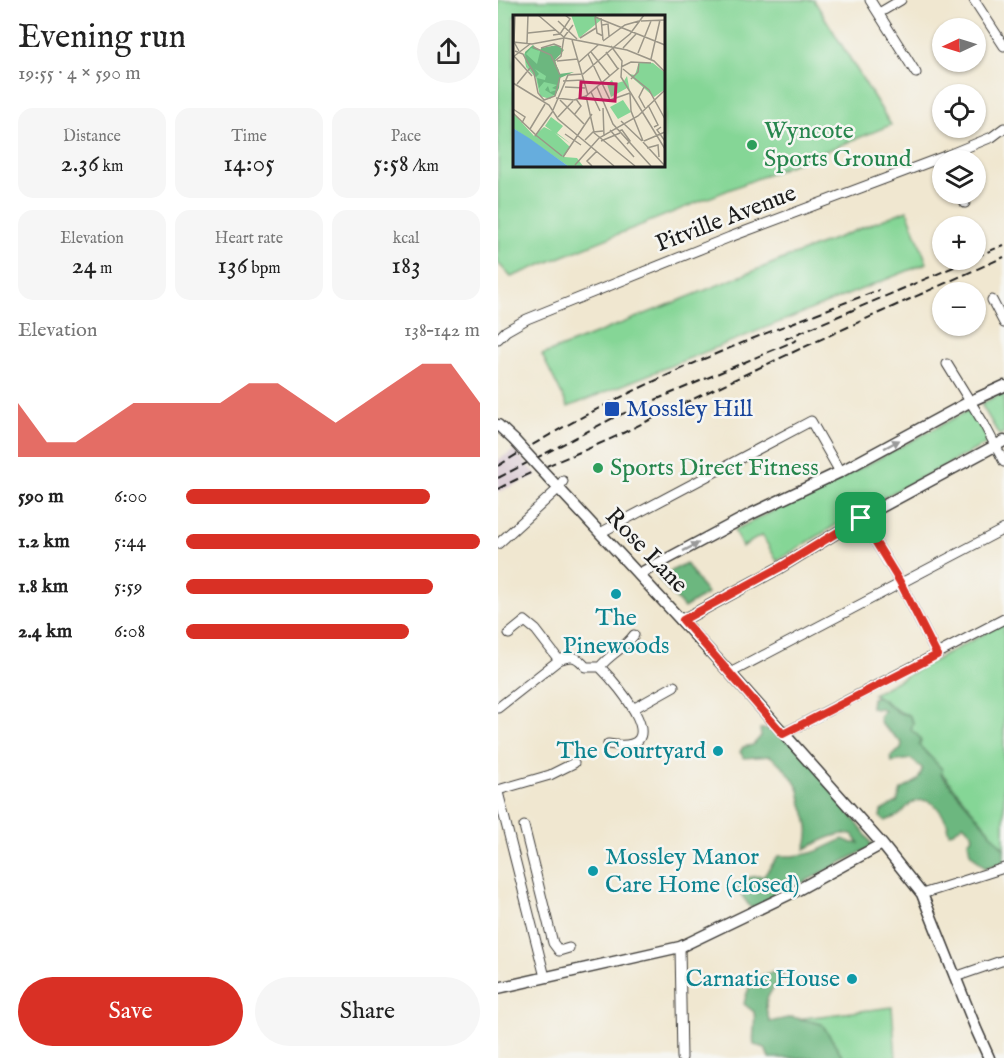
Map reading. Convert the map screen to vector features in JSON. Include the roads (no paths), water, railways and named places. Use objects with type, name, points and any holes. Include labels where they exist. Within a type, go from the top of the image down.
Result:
[{"type":"street","points":[[870,0],[916,74]]},
{"type":"street","points":[[879,13],[901,0]]},
{"type":"street","points":[[974,0],[1004,46]]},
{"type":"street","name":"Pitville Avenue","points":[[965,150],[992,137],[1004,128]]},
{"type":"street","name":"Pitville Avenue","points":[[498,339],[506,331],[527,319],[730,237],[932,164]]},
{"type":"street","points":[[992,300],[1004,324]]},
{"type":"street","points":[[498,323],[506,331]]},
{"type":"street","points":[[947,364],[999,443],[1004,462]]},
{"type":"street","points":[[639,574],[753,513],[840,472],[971,401],[1004,386]]},
{"type":"street","points":[[600,533],[812,421],[840,472]]},
{"type":"street","name":"Rose Lane","points":[[498,424],[549,478],[561,485],[600,533],[683,620],[882,844],[922,894],[989,1058]]},
{"type":"street","points":[[683,620],[779,568],[861,518],[999,443]]},
{"type":"street","points":[[498,544],[561,485]]},
{"type":"street","points":[[861,518],[900,582],[937,655]]},
{"type":"street","points":[[730,673],[1004,529]]},
{"type":"street","points":[[783,734],[1004,619]]},
{"type":"street","points":[[509,634],[525,621],[536,630],[559,660]]},
{"type":"street","points":[[600,668],[615,651],[634,640]]},
{"type":"street","points":[[498,708],[559,660],[570,655],[577,657],[586,668],[600,668],[614,681],[633,709],[642,729],[642,736],[638,741],[629,745],[608,744]]},
{"type":"street","points":[[633,709],[674,687]]},
{"type":"street","points":[[545,977],[517,868],[501,819],[498,791],[550,775],[574,763]]},
{"type":"street","points":[[524,826],[553,943],[559,951],[569,948]]},
{"type":"street","points":[[498,988],[680,947],[794,892],[882,844]]},
{"type":"street","points":[[517,868],[533,864]]},
{"type":"street","points":[[922,894],[1004,868]]},
{"type":"street","points":[[537,948],[553,943]]},
{"type":"street","points":[[680,947],[682,1058]]},
{"type":"street","points":[[955,977],[1004,960]]},
{"type":"railway","points":[[986,252],[1004,245]]},
{"type":"railway","points":[[498,489],[1004,257]]},
{"type":"railway","points":[[785,339],[947,270]]},
{"type":"railway","points":[[498,466],[589,413],[636,390],[732,347],[879,290]]},
{"type":"railway","points":[[498,478],[615,417],[797,340]]},
{"type":"place","name":"Wyncote Sports Ground","points":[[752,145]]},
{"type":"place","name":"Mossley Hill","points":[[612,409]]},
{"type":"place","name":"Sports Direct Fitness","points":[[598,468]]},
{"type":"place","name":"The Pinewoods","points":[[616,594]]},
{"type":"place","name":"The Courtyard","points":[[718,751]]},
{"type":"place","name":"Mossley Manor Care Home (closed)","points":[[593,871]]},
{"type":"place","name":"Carnatic House","points":[[852,979]]}]
